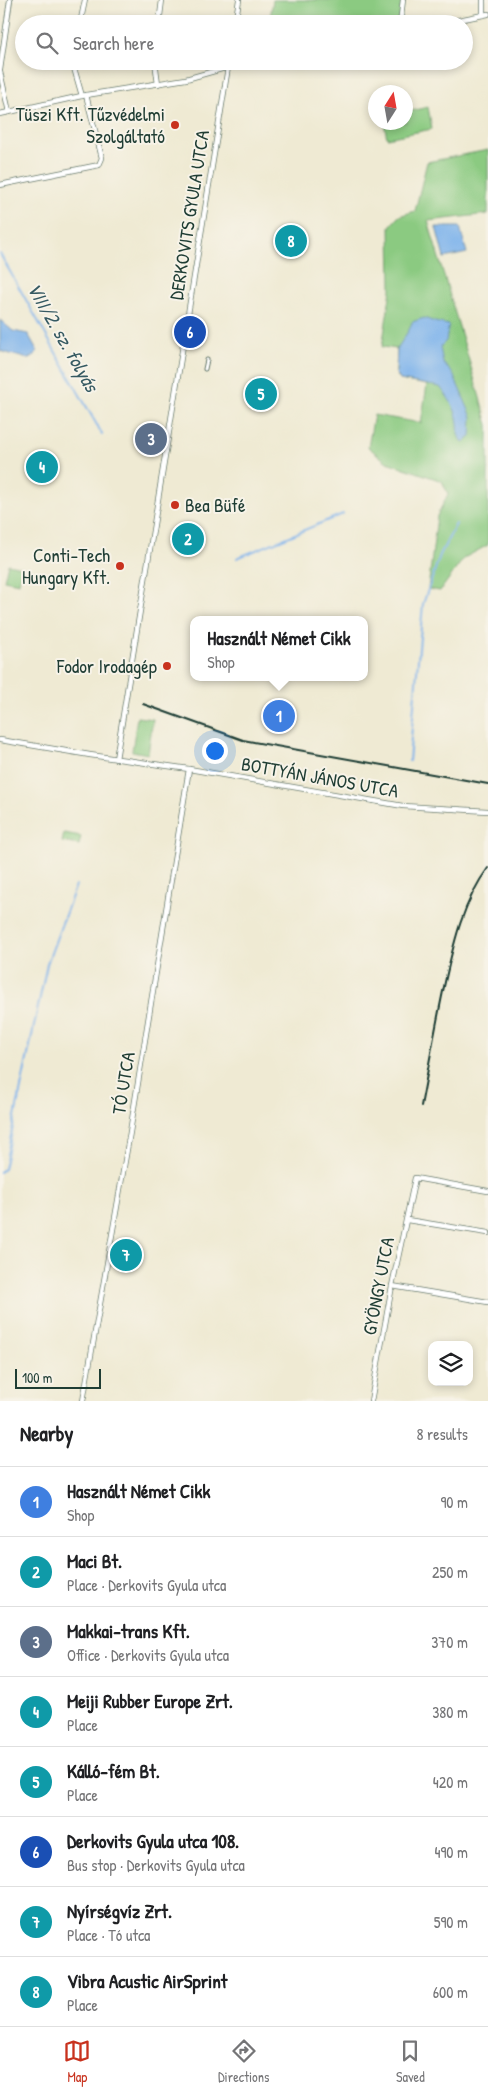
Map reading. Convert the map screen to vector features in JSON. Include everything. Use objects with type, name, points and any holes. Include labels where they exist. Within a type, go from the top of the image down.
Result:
[{"type":"street","points":[[9,112],[0,71],[10,0]]},
{"type":"street","points":[[82,15],[85,0]]},
{"type":"street","points":[[160,15],[162,0]]},
{"type":"street","points":[[236,15],[239,0]]},
{"type":"street","points":[[401,15],[403,0]]},
{"type":"street","points":[[473,17],[486,15],[482,0]]},
{"type":"street","points":[[0,184],[99,165],[102,158],[75,70]]},
{"type":"street","points":[[156,70],[158,84]]},
{"type":"street","points":[[0,114],[84,96],[186,79],[212,70]]},
{"type":"street","name":"DERKOVITS GYULA UTCA","points":[[116,759],[228,70]]},
{"type":"street","points":[[205,369],[207,360]]},
{"type":"street","name":"BOTTYÁN JÁNOS UTCA","points":[[0,740],[189,769],[403,806],[488,811]]},
{"type":"street","name":"TÓ UTCA","points":[[83,1401],[129,1142],[189,769]]},
{"type":"street","name":"GYÖNGY UTCA","points":[[372,1401],[392,1286],[415,1178],[488,1191]]},
{"type":"street","points":[[407,1220],[488,1233]]},
{"type":"street","points":[[392,1286],[488,1302]]},
{"type":"green space","points":[[273,0],[403,0],[401,15],[270,15]]},
{"type":"green space","points":[[428,107],[432,129],[387,138],[385,130],[413,130],[413,110]]},
{"type":"green space","points":[[488,150],[488,214],[428,221],[488,425],[488,545],[464,558],[440,591],[428,589],[437,516],[448,494],[442,481],[387,462],[368,447],[374,415],[421,423],[427,385],[400,380],[396,373],[397,349],[382,347],[391,290],[390,226],[399,216],[415,211],[427,162]]},
{"type":"green space","points":[[8,564],[22,567],[19,583],[4,580]]},
{"type":"green space","points":[[137,717],[153,719],[148,754],[132,751]]},
{"type":"green space","points":[[64,833],[81,836],[79,845],[62,842]]},
{"type":"water","points":[[436,227],[460,227],[467,253],[444,258]]},
{"type":"water","points":[[424,318],[449,325],[446,341],[440,347],[443,363],[453,374],[472,417],[471,437],[463,442],[458,435],[458,421],[454,409],[440,387],[400,380],[396,373],[397,349],[412,322]]},
{"type":"water","points":[[0,320],[13,331],[28,334],[37,350],[35,355],[28,359],[0,351]]},
{"type":"waterway","name":"VIII/2. sz. folyás","points":[[0,254],[102,434]]},
{"type":"waterway","points":[[237,558],[343,514]]},
{"type":"waterway","points":[[409,761],[423,604],[440,555],[456,524]]},
{"type":"waterway","name":"VIII/2. sz. folyás","points":[[0,1172],[4,1169],[47,964],[76,885]]},
{"type":"railway","points":[[143,704],[243,740],[488,784]]},
{"type":"railway","points":[[421,1106],[448,967],[456,937],[472,895],[488,868]]},
{"type":"place","name":"Tüszi Kft. Tűzvédelmi Szolgáltató","points":[[175,125]]},
{"type":"place","name":"Vibra Acustic AirSprint","points":[[291,241]]},
{"type":"place","name":"Derkovits Gyula utca 108.","points":[[190,332]]},
{"type":"place","name":"Kálló-fém Bt.","points":[[261,394]]},
{"type":"place","name":"Makkai-trans Kft.","points":[[151,439]]},
{"type":"place","name":"Meiji Rubber Europe Zrt.","points":[[42,467]]},
{"type":"place","name":"Bea Büfé","points":[[175,505]]},
{"type":"place","name":"Maci Bt.","points":[[188,539]]},
{"type":"place","name":"Conti-Tech Hungary Kft.","points":[[120,566]]},
{"type":"place","name":"Fodor Irodagép","points":[[167,666]]},
{"type":"place","name":"Használt Német Cikk","points":[[279,716]]},
{"type":"place","name":"Nyírségvíz Zrt.","points":[[126,1255]]}]
